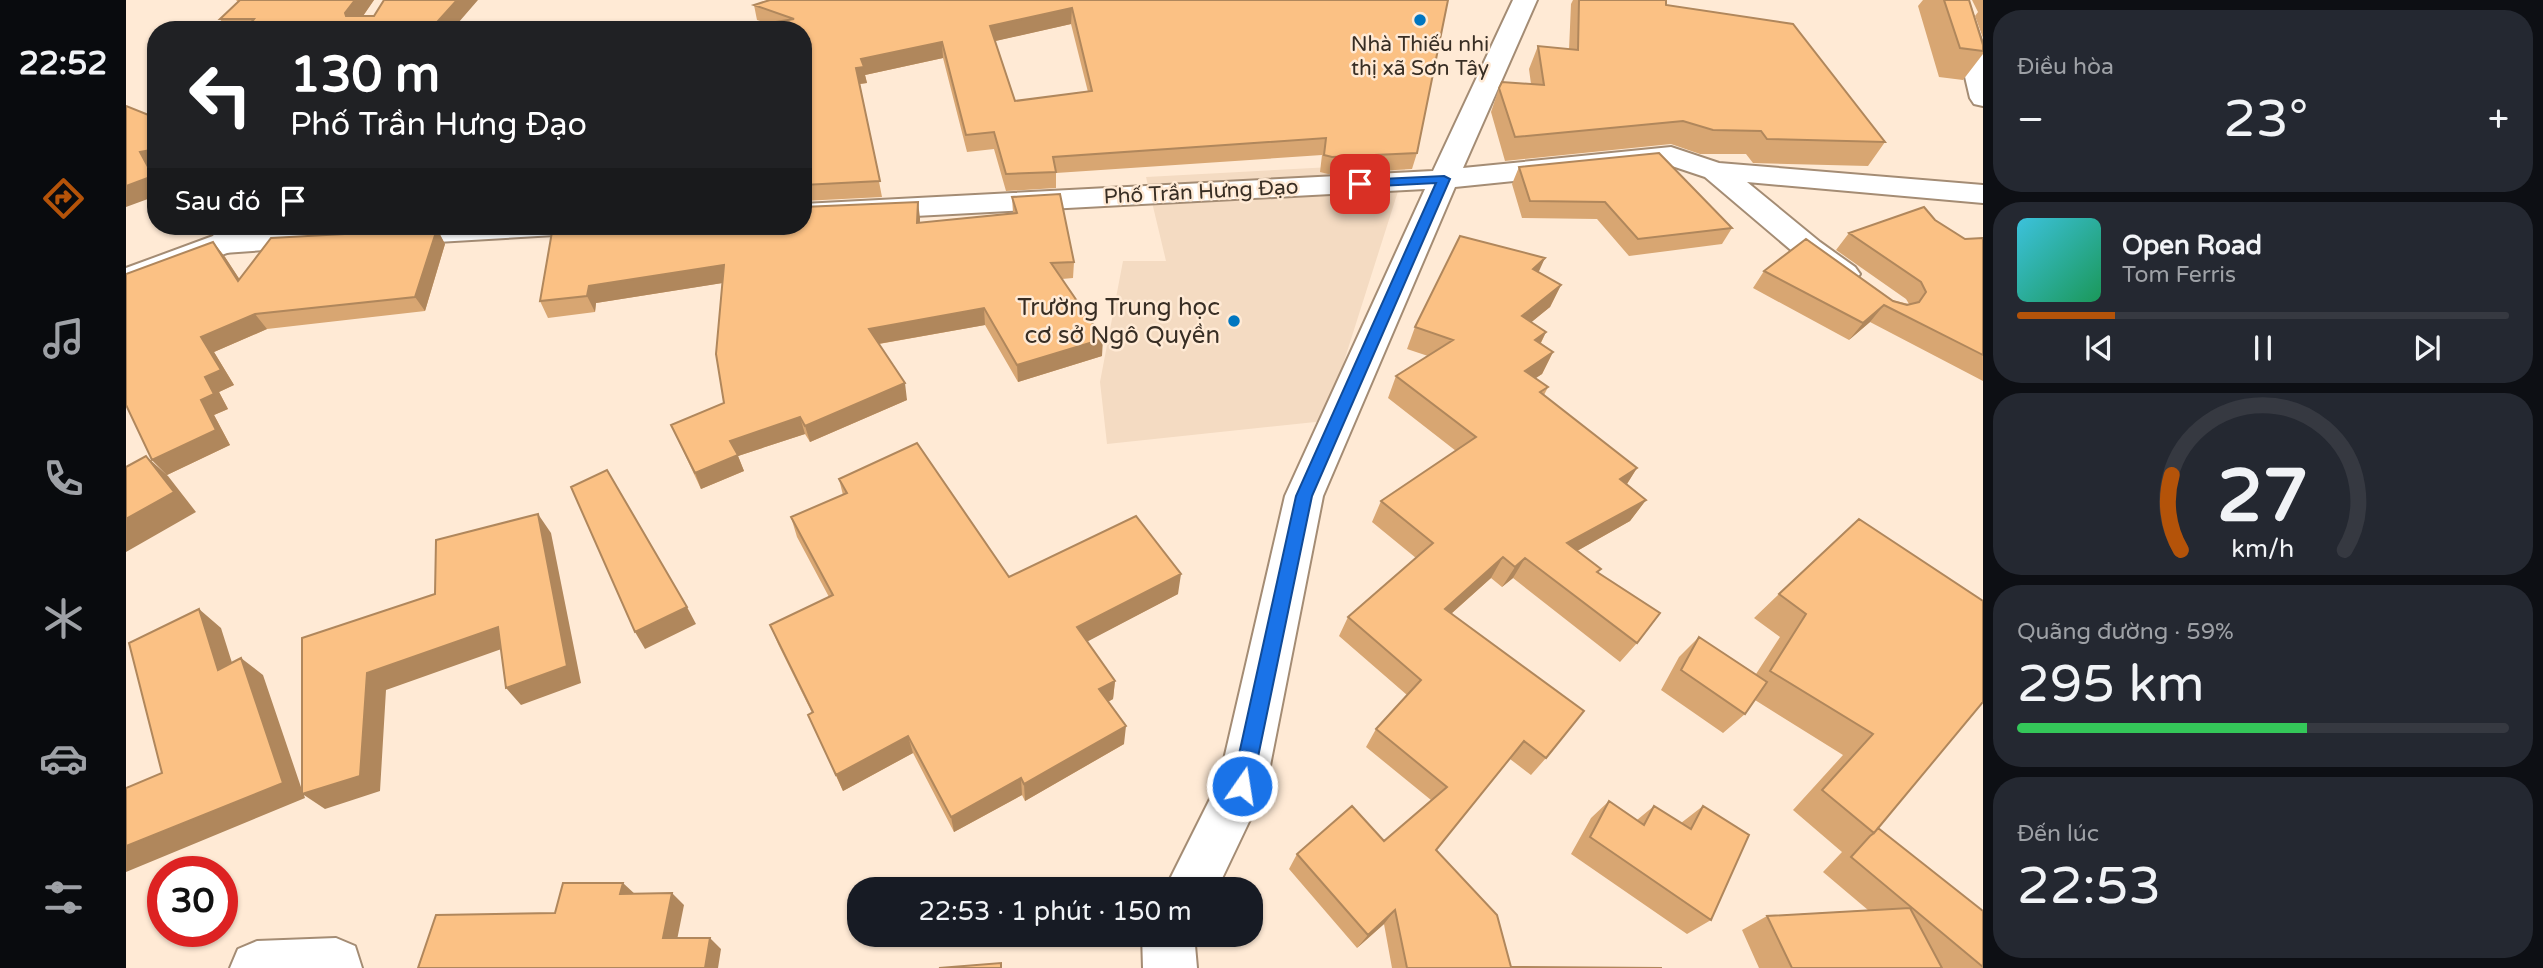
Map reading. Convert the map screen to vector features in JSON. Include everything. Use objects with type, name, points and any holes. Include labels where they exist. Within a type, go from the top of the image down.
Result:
[{"type":"street","points":[[1196,877],[1242,786],[1304,496],[1525,0]]},
{"type":"street","points":[[1955,0],[1972,51],[1983,98]]},
{"type":"street","name":"Phố Trần Hưng Đạo","points":[[812,213],[1444,179],[1671,156],[1715,172]]},
{"type":"street","points":[[1715,172],[1983,194]]},
{"type":"street","points":[[1715,172],[1809,249],[1871,293]]},
{"type":"street","points":[[126,280],[228,235]]},
{"type":"street","points":[[292,235],[375,235]]},
{"type":"street","points":[[1169,947],[1170,968]]},
{"type":"street","points":[[257,968],[336,965],[335,968]]},
{"type":"shaded area","name":"Trường Trung học cơ sở Ngô Quyền","points":[[1407,163],[1325,421],[1107,444],[1100,382],[1123,261],[1166,261],[1146,177]]},
{"type":"building","points":[[240,0],[355,0],[345,13],[346,16],[374,16],[384,0],[457,0],[438,21],[220,19]]},
{"type":"building","points":[[770,0],[1448,0],[1417,153],[1332,157],[1324,155],[1326,138],[1053,157],[1056,172],[1006,174],[994,132],[966,135],[942,42],[861,59],[864,67],[856,68],[880,181],[812,185],[812,21],[782,21],[794,19],[754,5]],"holes":[[[1072,8],[1092,91],[1015,101],[990,26]]]},
{"type":"building","points":[[1579,0],[1666,0],[1666,5],[1793,24],[1885,142],[1767,139],[1761,131],[1713,130],[1683,121],[1515,137],[1499,88],[1502,82],[1544,85],[1538,46],[1578,50]]},
{"type":"building","points":[[1944,0],[1969,0],[1983,51],[1960,48]]},
{"type":"building","points":[[126,106],[147,114],[147,151],[140,152],[147,165],[147,178],[126,186]]},
{"type":"building","points":[[1659,153],[1732,228],[1638,239],[1605,202],[1530,201],[1519,167]]},
{"type":"building","points":[[1060,194],[1074,262],[1051,263],[1103,339],[1017,365],[984,308],[869,329],[905,383],[805,426],[800,417],[730,441],[738,455],[695,473],[671,425],[724,403],[716,354],[724,265],[589,286],[587,296],[540,301],[551,235],[812,235],[812,207],[918,202],[917,223],[1017,213],[1012,197]]},
{"type":"building","points":[[1924,207],[1935,220],[1965,239],[1983,238],[1983,355],[1884,305],[1863,323],[1764,271],[1806,239],[1893,301],[1907,305],[1919,302],[1926,292],[1921,282],[1849,233]]},
{"type":"building","points":[[435,235],[415,297],[255,314],[201,337],[221,370],[205,377],[214,394],[201,400],[216,430],[152,460],[126,405],[126,274],[213,242],[238,281],[271,238]]},
{"type":"building","points":[[1460,236],[1545,258],[1533,269],[1561,285],[1522,316],[1546,332],[1535,340],[1553,352],[1525,371],[1548,387],[1540,392],[1637,468],[1620,479],[1646,500],[1567,543],[1601,569],[1597,572],[1660,613],[1637,643],[1525,558],[1515,567],[1503,557],[1445,609],[1584,711],[1546,758],[1524,741],[1436,850],[1497,915],[1511,967],[1662,968],[1407,968],[1395,910],[1368,935],[1297,854],[1352,806],[1384,841],[1447,787],[1376,729],[1421,680],[1348,617],[1433,543],[1381,501],[1476,437],[1396,376],[1453,340],[1415,327]]},
{"type":"building","points":[[917,443],[1009,577],[1136,516],[1181,574],[1077,627],[1115,681],[1099,689],[1126,726],[1024,784],[1021,778],[951,817],[908,736],[836,775],[808,715],[813,712],[770,625],[833,595],[791,517],[847,493],[839,479]]},
{"type":"building","points":[[146,456],[174,492],[126,519],[126,467]]},
{"type":"building","points":[[607,470],[687,607],[635,632],[571,487]]},
{"type":"building","points":[[538,514],[567,666],[506,688],[498,627],[367,673],[360,776],[302,794],[302,638],[435,594],[436,540]]},
{"type":"building","points":[[1859,519],[1983,601],[1983,702],[1874,833],[1822,790],[1873,734],[1770,671],[1806,614],[1779,594]]},
{"type":"building","points":[[199,609],[218,670],[241,658],[283,783],[126,846],[126,788],[162,773],[129,643]]},
{"type":"building","points":[[1699,637],[1767,682],[1745,714],[1681,670]]},
{"type":"building","points":[[1609,801],[1644,825],[1654,806],[1691,829],[1703,806],[1749,835],[1711,920],[1590,837]]},
{"type":"building","points":[[1878,828],[1983,911],[1983,967],[1851,857]]},
{"type":"building","points":[[563,883],[623,883],[620,894],[672,893],[663,938],[710,938],[705,968],[418,968],[436,915],[555,913]]},
{"type":"building","points":[[1910,908],[1942,968],[1792,968],[1767,916]]},
{"type":"building","points":[[1001,963],[1001,968],[939,968]]},
{"type":"place","name":"Nhà Thiếu nhi thị xã Sơn Tây","points":[[1420,20]]},
{"type":"place","name":"Trường Trung học cơ sở Ngô Quyền","points":[[1234,321]]},
{"type":"route","points":[[1242,786],[1304,496],[1444,179],[1360,184]]}]
